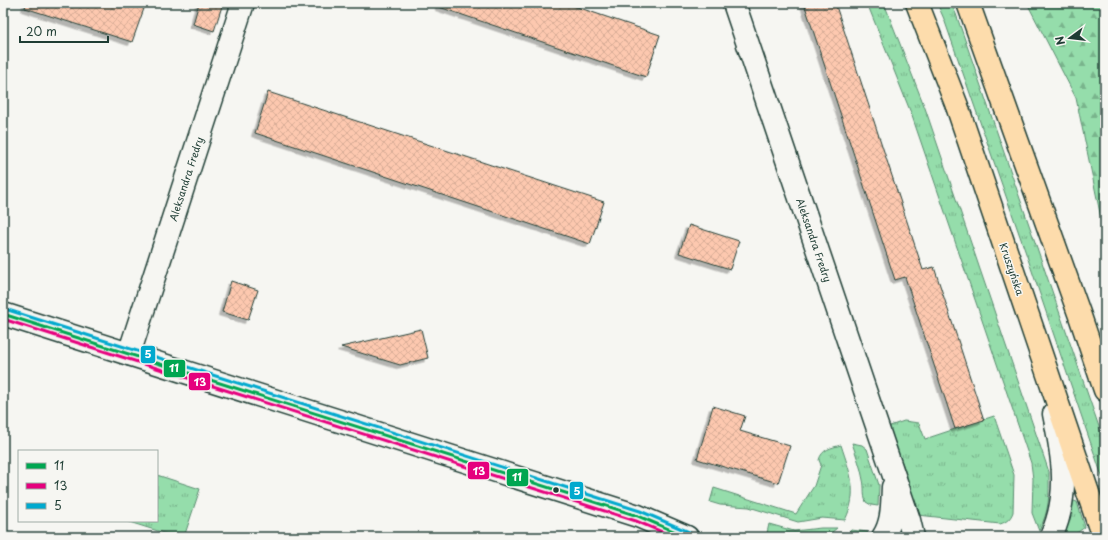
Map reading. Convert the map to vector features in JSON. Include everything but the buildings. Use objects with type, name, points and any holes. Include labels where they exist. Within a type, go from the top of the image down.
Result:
[{"type":"main road","name":"Kruszyńska","points":[[917,3],[957,106],[1103,537]]},
{"type":"main road","points":[[968,3],[1105,390]]},
{"type":"street","name":"Aleksandra Fredry","points":[[129,354],[243,3]]},
{"type":"street","name":"Aleksandra Fredry","points":[[734,3],[913,537]]},
{"type":"street","points":[[3,314],[638,516],[687,537]]},
{"type":"street","points":[[1039,346],[1058,434],[1064,470],[1059,521],[1051,537]]},
{"type":"street","name":"Aleksandra Fredry","points":[[883,537],[888,529],[891,517],[894,478]]},
{"type":"green space","points":[[867,3],[884,3],[925,108],[1049,472],[1049,495],[1047,509],[1039,531],[1032,513],[1033,479],[1031,463],[911,113]]},
{"type":"green space","points":[[937,3],[951,3],[956,14],[1105,444],[1105,485],[1029,262],[944,19]]},
{"type":"green space","points":[[1027,3],[1105,3],[1105,237],[1076,98]]},
{"type":"green space","points":[[994,416],[1014,475],[1013,512],[1010,518],[1000,524],[918,515],[904,468],[889,429],[890,426],[904,421],[919,423],[925,439]]},
{"type":"green space","points":[[852,443],[862,445],[867,449],[879,485],[878,506],[871,505],[866,502],[861,470]]},
{"type":"green space","points":[[841,445],[852,482],[852,500],[845,520],[822,518],[798,522],[749,507],[720,505],[710,502],[714,488],[796,514],[814,486],[821,465],[819,460],[820,456],[825,451]]},
{"type":"green space","points":[[158,475],[200,489],[184,537],[177,537],[129,522],[158,522]]},
{"type":"green space","points":[[1072,502],[1077,502],[1085,527],[1071,537],[1062,537]]},
{"type":"green space","points":[[769,524],[794,531],[837,528],[826,537],[780,537],[767,533]]},
{"type":"green space","points":[[851,530],[868,532],[863,537],[845,537]]},
{"type":"transit line","name":"5","points":[[5,309],[640,511],[689,532]]},
{"type":"transit line","name":"11","points":[[3,314],[638,516],[687,537]]},
{"type":"transit line","name":"13","points":[[3,319],[636,521],[674,537]]}]
